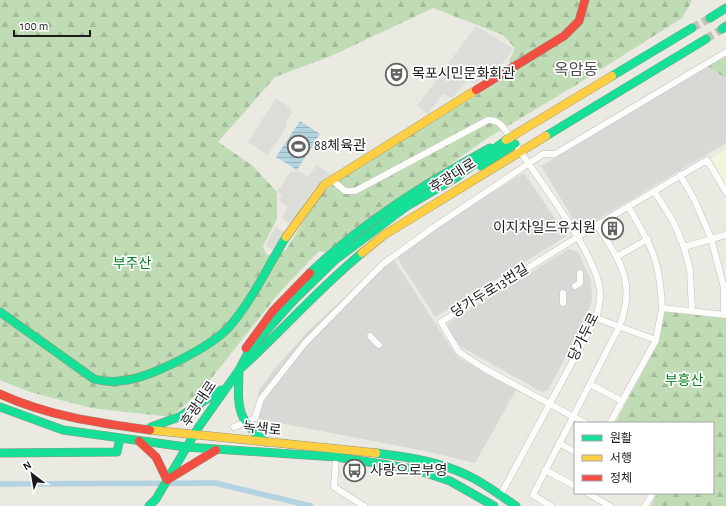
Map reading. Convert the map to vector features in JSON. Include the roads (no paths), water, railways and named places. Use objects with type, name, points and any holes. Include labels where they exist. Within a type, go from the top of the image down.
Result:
[{"type":"street","points":[[0,312],[94,378],[107,383],[143,377],[188,355],[227,329],[242,310],[312,198],[324,185],[564,36],[577,24],[583,15],[586,0]]},
{"type":"street","points":[[710,18],[726,8]]},
{"type":"street","name":"후광대로","points":[[149,506],[158,503],[167,480],[184,450],[239,370],[250,349],[294,300],[335,260],[365,236],[407,206],[457,177],[510,137],[692,28]]},
{"type":"street","name":"후광대로","points":[[239,370],[267,345],[343,268],[384,235],[518,148],[706,39]]},
{"type":"street","points":[[234,428],[255,418],[261,399],[305,343],[383,264],[434,227],[543,154],[555,154],[726,52]]},
{"type":"street","name":"당가두로","points":[[332,180],[345,191],[355,191],[488,120],[494,120],[500,124],[530,163],[588,256],[600,291],[596,318],[500,496]]},
{"type":"street","points":[[576,237],[707,160],[726,192]]},
{"type":"street","points":[[662,308],[725,315],[724,288],[711,238],[694,199],[680,175]]},
{"type":"street","points":[[654,191],[673,221],[684,247],[690,270],[692,311]]},
{"type":"street","points":[[611,422],[656,340],[662,308],[659,270],[648,239],[628,206]]},
{"type":"street","points":[[551,506],[533,495],[572,416],[619,327],[625,311],[625,274],[618,256],[597,225]]},
{"type":"street","points":[[684,247],[726,234]]},
{"type":"street","name":"당가두로13번길","points":[[549,404],[485,369],[459,352],[440,322],[576,237]]},
{"type":"street","points":[[618,256],[648,239]]},
{"type":"street","points":[[575,286],[580,283],[580,273]]},
{"type":"street","points":[[563,293],[563,303]]},
{"type":"street","points":[[596,318],[656,340]]},
{"type":"street","points":[[370,336],[379,345]]},
{"type":"street","points":[[239,370],[238,407],[244,423],[250,430],[267,443]]},
{"type":"street","points":[[590,384],[622,401]]},
{"type":"street","points":[[144,429],[167,424],[187,413],[227,386]]},
{"type":"street","name":"녹색로","points":[[0,394],[13,401],[66,418],[194,435],[417,459],[454,469],[476,480],[516,506]]},
{"type":"street","points":[[549,404],[582,422]]},
{"type":"street","name":"녹색로","points":[[0,407],[63,430],[139,440],[184,450],[219,450],[336,457],[414,469],[450,481],[473,492],[494,506]]},
{"type":"street","points":[[0,453],[117,452],[120,438]]},
{"type":"street","points":[[139,440],[160,462],[167,480],[200,459],[219,450]]},
{"type":"street","points":[[559,443],[574,451]]},
{"type":"street","points":[[336,457],[334,487],[364,506]]},
{"type":"street","points":[[545,470],[574,485]]},
{"type":"street","points":[[589,494],[610,506]]},
{"type":"street","points":[[646,506],[651,494]]},
{"type":"street","points":[[494,506],[500,496]]},
{"type":"water","name":"88체육관","points":[[300,121],[320,134],[297,170],[276,157]]},
{"type":"waterway","points":[[0,484],[215,483],[311,506]]},
{"type":"tunnel","points":[[692,28],[710,18]]},
{"type":"tunnel","points":[[706,39],[722,29]]},
{"type":"place","name":"목포시민문화회관","points":[[397,74]]},
{"type":"place","name":"88체육관","points":[[298,146]]},
{"type":"place","name":"이지차일드유치원","points":[[612,228]]},
{"type":"place","name":"사랑으로부영","points":[[354,471]]},
{"type":"district","name":"옥암동","points":[[576,70]]},
{"type":"park label","name":"부주산","points":[[132,264]]},
{"type":"park label","name":"부흥산","points":[[684,381]]}]
